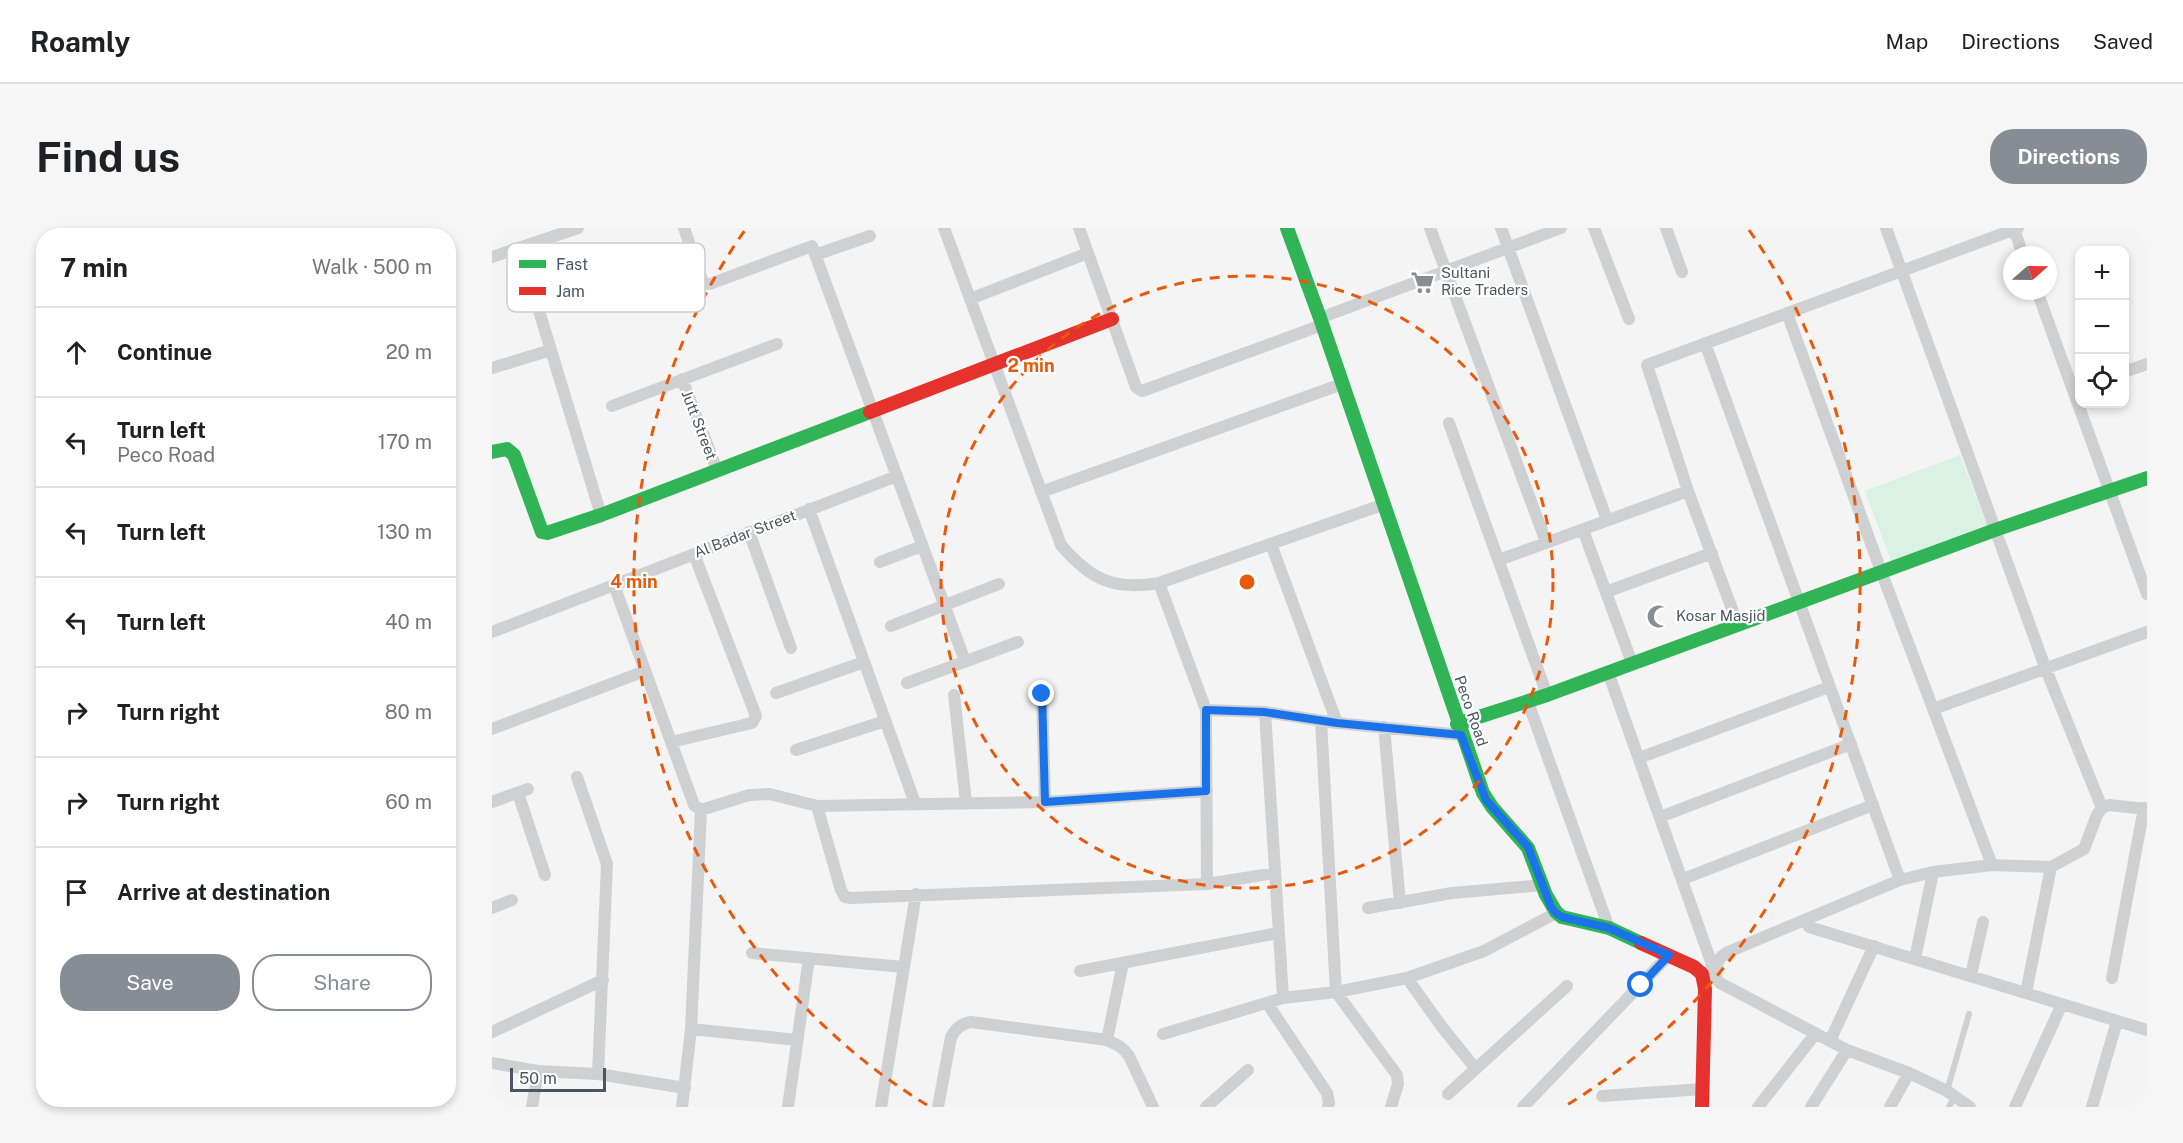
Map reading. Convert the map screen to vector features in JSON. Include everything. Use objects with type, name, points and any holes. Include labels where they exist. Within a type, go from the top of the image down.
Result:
[{"type":"street","points":[[534,243],[578,228]]},
{"type":"street","points":[[684,228],[689,243]]},
{"type":"street","points":[[944,228],[1061,545],[1086,571],[1128,586],[1159,583],[1382,505]]},
{"type":"street","points":[[1079,228],[1136,387],[1142,391],[1561,228]]},
{"type":"street","name":"Peco Road","points":[[1287,228],[1459,729],[1486,800],[1528,847],[1556,913]]},
{"type":"street","points":[[1430,228],[1546,542]]},
{"type":"street","points":[[1502,228],[1607,520]]},
{"type":"street","points":[[1594,228],[1629,319]]},
{"type":"street","points":[[1666,228],[1682,272]]},
{"type":"street","points":[[1886,228],[2046,667],[2102,808]]},
{"type":"street","points":[[1738,625],[1688,491],[1647,365],[1901,270],[1998,231],[2016,229],[2021,246]]},
{"type":"street","points":[[815,255],[870,236]]},
{"type":"street","points":[[705,283],[710,284],[812,246],[965,662]]},
{"type":"street","points":[[492,256],[507,252]]},
{"type":"street","points":[[970,299],[1088,253]]},
{"type":"street","points":[[2041,300],[2075,385]]},
{"type":"street","points":[[539,312],[601,515]]},
{"type":"street","points":[[1787,313],[1992,865]]},
{"type":"street","points":[[492,452],[504,448],[514,454],[542,532],[547,533],[601,515],[1112,319]]},
{"type":"street","points":[[1705,343],[1900,880]]},
{"type":"street","points":[[612,406],[777,344]]},
{"type":"street","points":[[492,368],[551,350]]},
{"type":"street","points":[[2129,370],[2147,364]]},
{"type":"street","name":"Jutt Street","points":[[682,379],[717,470]]},
{"type":"street","points":[[1041,492],[1342,384]]},
{"type":"street","points":[[2083,408],[2109,490],[2143,570],[2147,594]]},
{"type":"street","points":[[1449,423],[1546,695]]},
{"type":"street","name":"Al Badar Street","points":[[492,632],[897,477]]},
{"type":"street","points":[[1206,710],[1264,712],[1337,723],[1384,727],[1459,729],[1881,571],[2147,478]]},
{"type":"street","points":[[1499,560],[1688,491]]},
{"type":"street","points":[[809,509],[915,803]]},
{"type":"street","points":[[1583,530],[1632,663]]},
{"type":"street","points":[[749,532],[791,648]]},
{"type":"street","points":[[1271,544],[1337,723]]},
{"type":"street","points":[[879,562],[922,546]]},
{"type":"street","points":[[1606,592],[1712,553]]},
{"type":"street","points":[[671,742],[752,723],[756,716],[694,554]]},
{"type":"street","points":[[1159,583],[1206,710],[1207,884]]},
{"type":"street","points":[[891,626],[999,584]]},
{"type":"street","points":[[614,585],[694,805],[701,810]]},
{"type":"street","points":[[1933,709],[2147,632]]},
{"type":"street","points":[[907,683],[1018,642]]},
{"type":"street","points":[[776,693],[864,662]]},
{"type":"street","points":[[492,729],[645,671]]},
{"type":"street","points":[[1608,672],[1683,879],[1708,972],[1705,989],[1702,1107]]},
{"type":"street","points":[[1639,758],[1829,687]]},
{"type":"street","points":[[1042,694],[1045,802]]},
{"type":"street","points":[[954,695],[966,802]]},
{"type":"street","points":[[1528,702],[1609,928]]},
{"type":"street","points":[[1264,712],[1282,998]]},
{"type":"street","points":[[796,750],[885,721]]},
{"type":"street","points":[[1321,721],[1335,992],[1397,1075],[1398,1084],[1391,1107]]},
{"type":"street","points":[[1384,727],[1400,903]]},
{"type":"street","points":[[1660,817],[1851,744]]},
{"type":"street","points":[[577,777],[607,864],[598,1074]]},
{"type":"street","points":[[492,802],[523,791],[545,875]]},
{"type":"street","points":[[701,810],[749,795],[770,794],[817,806],[1045,802],[1206,791]]},
{"type":"street","points":[[1683,879],[1874,805]]},
{"type":"street","points":[[1708,972],[1728,952],[1900,880],[1933,872],[1992,865],[2051,867],[2084,849],[2097,814],[2109,805],[2145,809],[2112,978]]},
{"type":"street","points":[[817,806],[841,890],[845,897],[851,898],[1207,884],[1275,873]]},
{"type":"street","points":[[682,1107],[691,1029],[701,810]]},
{"type":"street","points":[[2026,993],[2051,867]]},
{"type":"street","points":[[1915,959],[1933,872]]},
{"type":"street","points":[[1368,908],[1452,893],[1543,885]]},
{"type":"street","points":[[880,1107],[916,894]]},
{"type":"street","points":[[492,908],[512,900]]},
{"type":"street","points":[[1163,1034],[1282,998],[1335,992],[1407,978],[1484,951],[1556,913],[1562,917],[1609,928],[1708,972],[1718,981],[1847,1050],[1909,1073],[1950,1099],[1970,1107]]},
{"type":"street","points":[[1806,920],[1809,927],[2147,1030]]},
{"type":"street","points":[[1971,975],[1983,922]]},
{"type":"street","points":[[1080,971],[1278,933]]},
{"type":"street","points":[[1830,1041],[1874,946]]},
{"type":"street","points":[[752,953],[903,967]]},
{"type":"street","points":[[1523,1107],[1669,955]]},
{"type":"street","points":[[788,1107],[809,958]]},
{"type":"street","points":[[1107,1040],[1123,963]]},
{"type":"street","points":[[1407,978],[1475,1068]]},
{"type":"street","points":[[492,1032],[603,980]]},
{"type":"street","points":[[1448,1094],[1566,986]]},
{"type":"street","points":[[1267,1003],[1328,1093],[1328,1107]]},
{"type":"street","points":[[2015,1107],[2062,1004]]},
{"type":"street","points":[[2092,1107],[2117,1021]]},
{"type":"street","points":[[938,1107],[951,1037],[962,1023],[971,1022],[1107,1040],[1124,1048],[1153,1107]]},
{"type":"street","points":[[691,1029],[797,1040]]},
{"type":"street","points":[[1758,1107],[1816,1033]]},
{"type":"street","points":[[1811,1107],[1847,1050]]},
{"type":"street","points":[[492,1063],[538,1071],[598,1074],[685,1088]]},
{"type":"street","points":[[1206,1107],[1248,1070]]},
{"type":"street","points":[[532,1107],[538,1071]]},
{"type":"street","points":[[1890,1107],[1909,1073]]},
{"type":"street","points":[[1602,1096],[1703,1089]]},
{"type":"lane","points":[[1950,1099],[1969,1014]]},
{"type":"green space","points":[[1960,455],[1987,525],[1891,561],[1865,491]]},
{"type":"traffic: fast","points":[[1287,228],[1483,793],[1492,807],[1528,848],[1546,895],[1556,912],[1562,917],[1609,928],[1641,943]]},
{"type":"traffic: fast","points":[[492,452],[507,449],[514,455],[542,532],[547,533],[601,515],[870,412]]},
{"type":"traffic: fast","points":[[1457,724],[1547,695],[1995,530],[2147,478]]},
{"type":"traffic: jam","points":[[870,412],[1112,319]]},
{"type":"traffic: jam","points":[[1641,943],[1694,967],[1702,974],[1705,989],[1702,1107]]},
{"type":"place","name":"Sultani Rice Traders","points":[[1423,282]]},
{"type":"place","name":"Kosar Masjid","points":[[1658,616]]},
{"type":"route","points":[[1042,694],[1045,802],[1206,791],[1206,710],[1264,712],[1337,723],[1461,735],[1486,800],[1528,847],[1551,907],[1556,913],[1562,917],[1609,928],[1669,955],[1641,985]]}]
